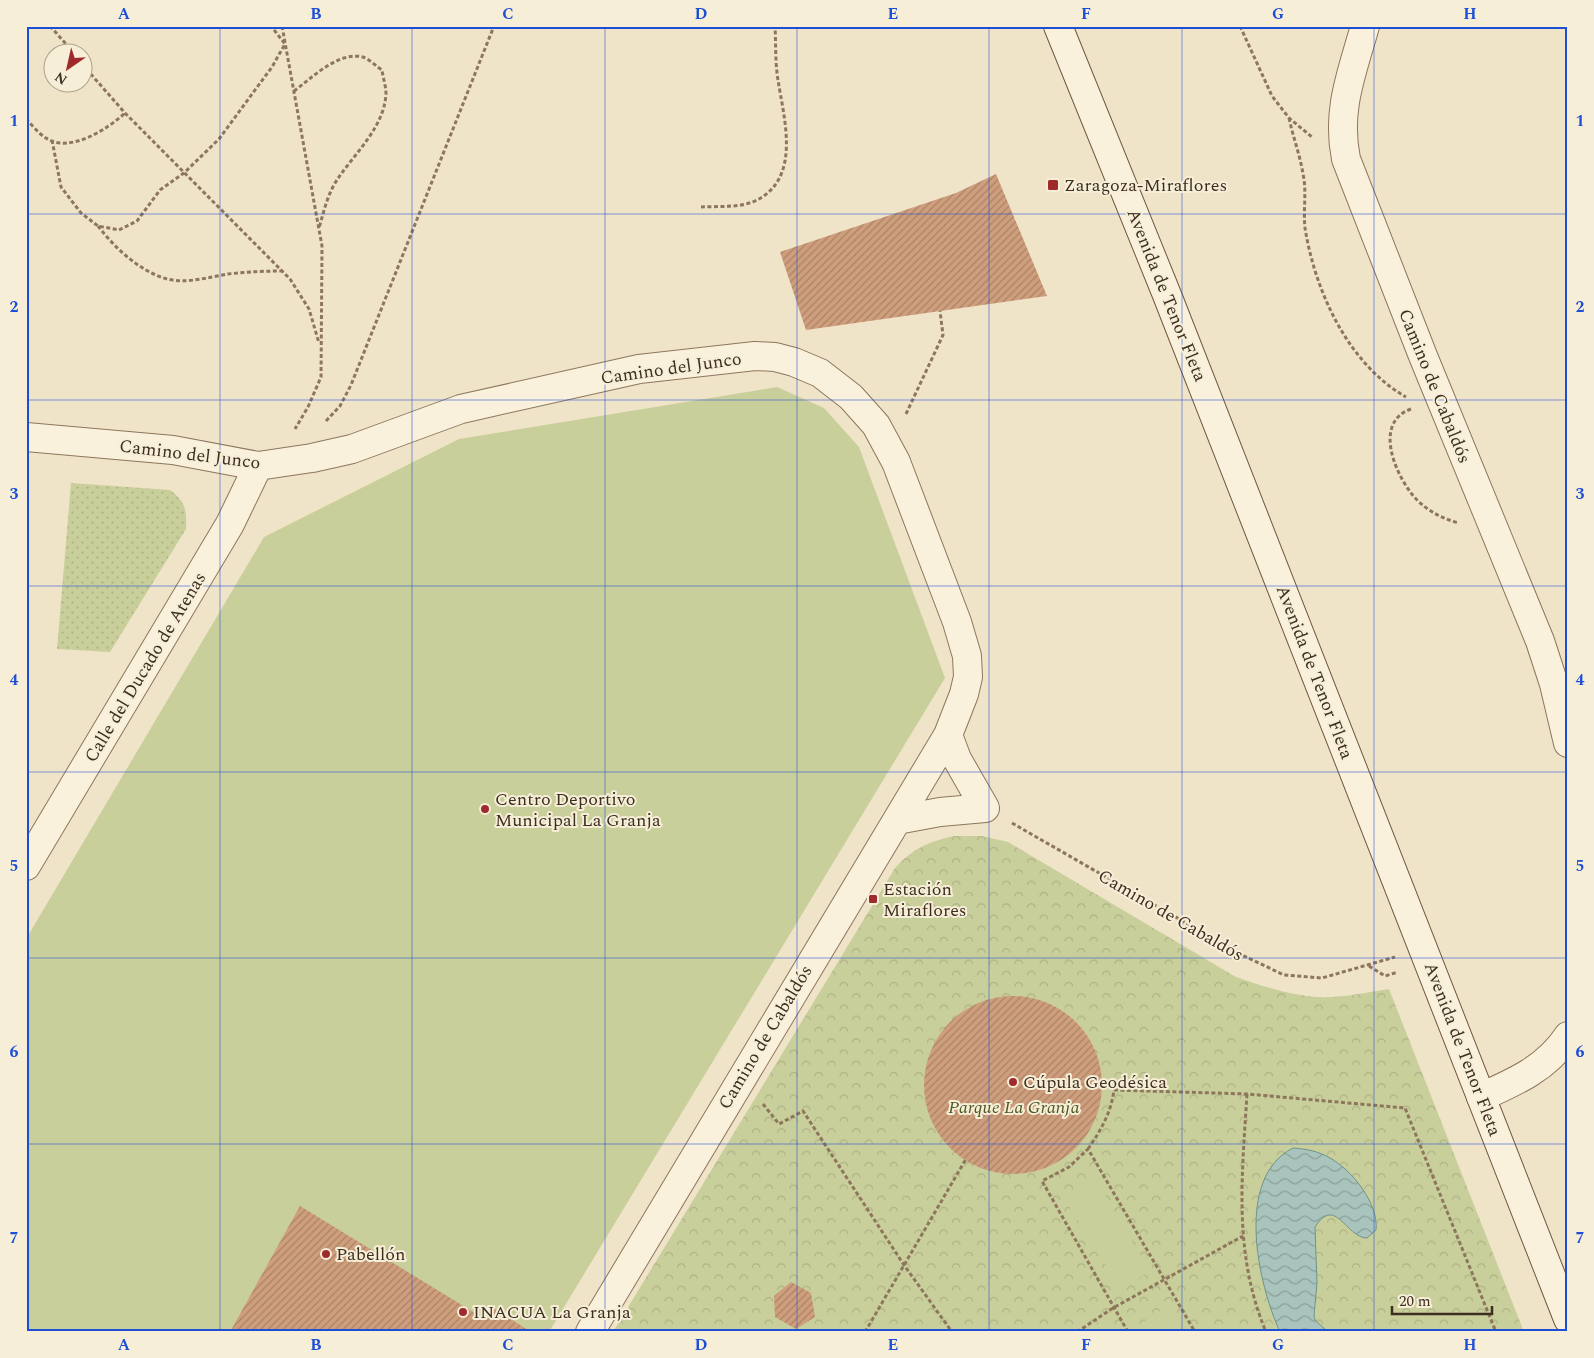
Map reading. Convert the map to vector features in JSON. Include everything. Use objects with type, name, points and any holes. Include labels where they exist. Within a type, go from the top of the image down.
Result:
[{"type":"street","name":"Avenida de Tenor Fleta","points":[[1058,26],[1178,323],[1568,1319]]},
{"type":"street","name":"Camino de Cabaldós","points":[[1365,26],[1342,113],[1341,135],[1349,167],[1432,406],[1490,522],[1540,641],[1554,684],[1568,742]]},
{"type":"street","name":"Camino del Junco","points":[[26,437],[174,450],[258,466],[312,458],[352,449],[460,409],[639,369],[755,356],[775,357],[805,366],[836,384],[851,396],[876,425],[896,462],[957,622],[967,656],[968,677],[964,694],[948,735],[897,820]]},
{"type":"street","name":"Calle del Ducado de Atenas","points":[[26,866],[230,524],[258,466]]},
{"type":"street","points":[[897,820],[940,812],[985,808],[957,759],[948,735]]},
{"type":"street","name":"Camino de Cabaldós","points":[[590,1332],[740,1077],[897,820]]},
{"type":"street","points":[[1482,1097],[1534,1071],[1552,1056],[1568,1036]]},
{"type":"path","points":[[50,26],[64,42]]},
{"type":"path","points":[[271,26],[285,44]]},
{"type":"path","points":[[282,26],[322,246],[320,377],[308,407],[292,433],[301,432]]},
{"type":"path","points":[[325,423],[340,406],[351,385],[494,26]]},
{"type":"path","points":[[702,207],[754,201],[769,192],[778,180],[785,162],[787,130],[777,78],[774,26]]},
{"type":"path","points":[[1240,26],[1272,96],[1289,118],[1349,167]]},
{"type":"path","points":[[98,226],[119,230],[137,221],[160,190],[184,172],[219,140],[272,67],[285,44]]},
{"type":"path","points":[[294,90],[324,69],[344,58],[363,57],[382,70],[386,93],[378,122],[356,157],[338,178],[327,200],[319,229]]},
{"type":"path","points":[[92,76],[124,113],[290,279],[309,309],[320,346]]},
{"type":"path","points":[[26,119],[47,139],[63,143],[91,137],[116,122],[124,113]]},
{"type":"path","points":[[1289,118],[1304,176],[1305,225],[1310,255],[1319,284],[1333,315],[1355,348],[1375,373],[1398,393],[1432,406]]},
{"type":"path","points":[[52,140],[61,187],[81,213],[98,226],[112,245],[130,258],[168,279],[198,280],[229,274],[282,271]]},
{"type":"path","points":[[901,422],[943,335],[940,311]]},
{"type":"path","points":[[1432,406],[1398,415],[1390,429],[1393,458],[1401,476],[1416,499],[1431,512],[1468,526],[1490,522]]},
{"type":"path","name":"Camino de Cabaldós","points":[[985,808],[1262,967],[1284,975],[1322,978],[1397,956]]},
{"type":"path","points":[[1368,966],[1385,976],[1403,970]]},
{"type":"path","points":[[740,1077],[779,1124],[803,1111],[904,1265],[952,1332]]},
{"type":"path","points":[[1128,1332],[1042,1181],[1068,1167],[1088,1149],[1106,1120],[1112,1106],[1114,1090],[1247,1094],[1405,1108],[1496,1332]]},
{"type":"path","points":[[1247,1094],[1240,1194],[1251,1290],[1266,1332]]},
{"type":"path","points":[[1088,1149],[1195,1332]]},
{"type":"path","points":[[865,1332],[966,1159]]},
{"type":"path","points":[[1077,1332],[1113,1308],[1244,1236]]},
{"type":"green space","name":"Centro Deportivo Municipal La Granja","points":[[777,387],[824,408],[859,447],[945,678],[549,1332],[26,1332],[26,939],[264,537],[459,439]]},
{"type":"green space","points":[[71,483],[170,490],[179,498],[184,506],[186,529],[110,652],[57,649]]},
{"type":"green space","name":"Parque La Granja","points":[[954,836],[982,836],[1008,842],[1236,977],[1280,991],[1317,997],[1348,996],[1389,989],[1524,1332],[613,1332],[895,868],[901,861],[922,847],[937,840]]},
{"type":"green space","points":[[1095,1179],[1150,1271],[1121,1290],[1066,1201]]},
{"type":"green space","points":[[1169,1305],[1185,1332],[1145,1332],[1140,1324]]},
{"type":"water","points":[[1293,1148],[1321,1154],[1338,1163],[1355,1179],[1369,1199],[1376,1220],[1376,1230],[1367,1238],[1359,1236],[1335,1216],[1329,1215],[1322,1218],[1315,1227],[1317,1283],[1314,1316],[1315,1320],[1328,1332],[1280,1332],[1264,1287],[1259,1261],[1256,1233],[1257,1207],[1263,1183],[1275,1163]]},
{"type":"building","points":[[996,174],[1047,296],[806,330],[780,252],[956,193]]},
{"type":"building","name":"Cúpula Geodésica","points":[[1022,996],[1047,1002],[1055,1006],[1070,1016],[1082,1028],[1096,1051],[1101,1068],[1101,1102],[1096,1119],[1082,1142],[1070,1154],[1047,1168],[1030,1173],[1004,1174],[979,1168],[971,1164],[956,1154],[944,1142],[930,1119],[925,1102],[924,1076],[930,1051],[934,1043],[944,1028],[956,1016],[979,1002],[996,997]]},
{"type":"building","name":"Pabellón","points":[[300,1206],[483,1318],[492,1307],[531,1332],[230,1332]]},
{"type":"building","points":[[791,1282],[811,1293],[815,1317],[796,1329],[775,1317],[774,1296]]},
{"type":"place","name":"Zaragoza-Miraflores","points":[[1053,185]]},
{"type":"place","name":"Centro Deportivo Municipal La Granja","points":[[485,809]]},
{"type":"place","name":"Estación Miraflores","points":[[873,899]]},
{"type":"place","name":"Cúpula Geodésica","points":[[1013,1082]]},
{"type":"place","name":"Pabellón","points":[[326,1254]]},
{"type":"place","name":"INACUA La Granja","points":[[463,1312]]}]
